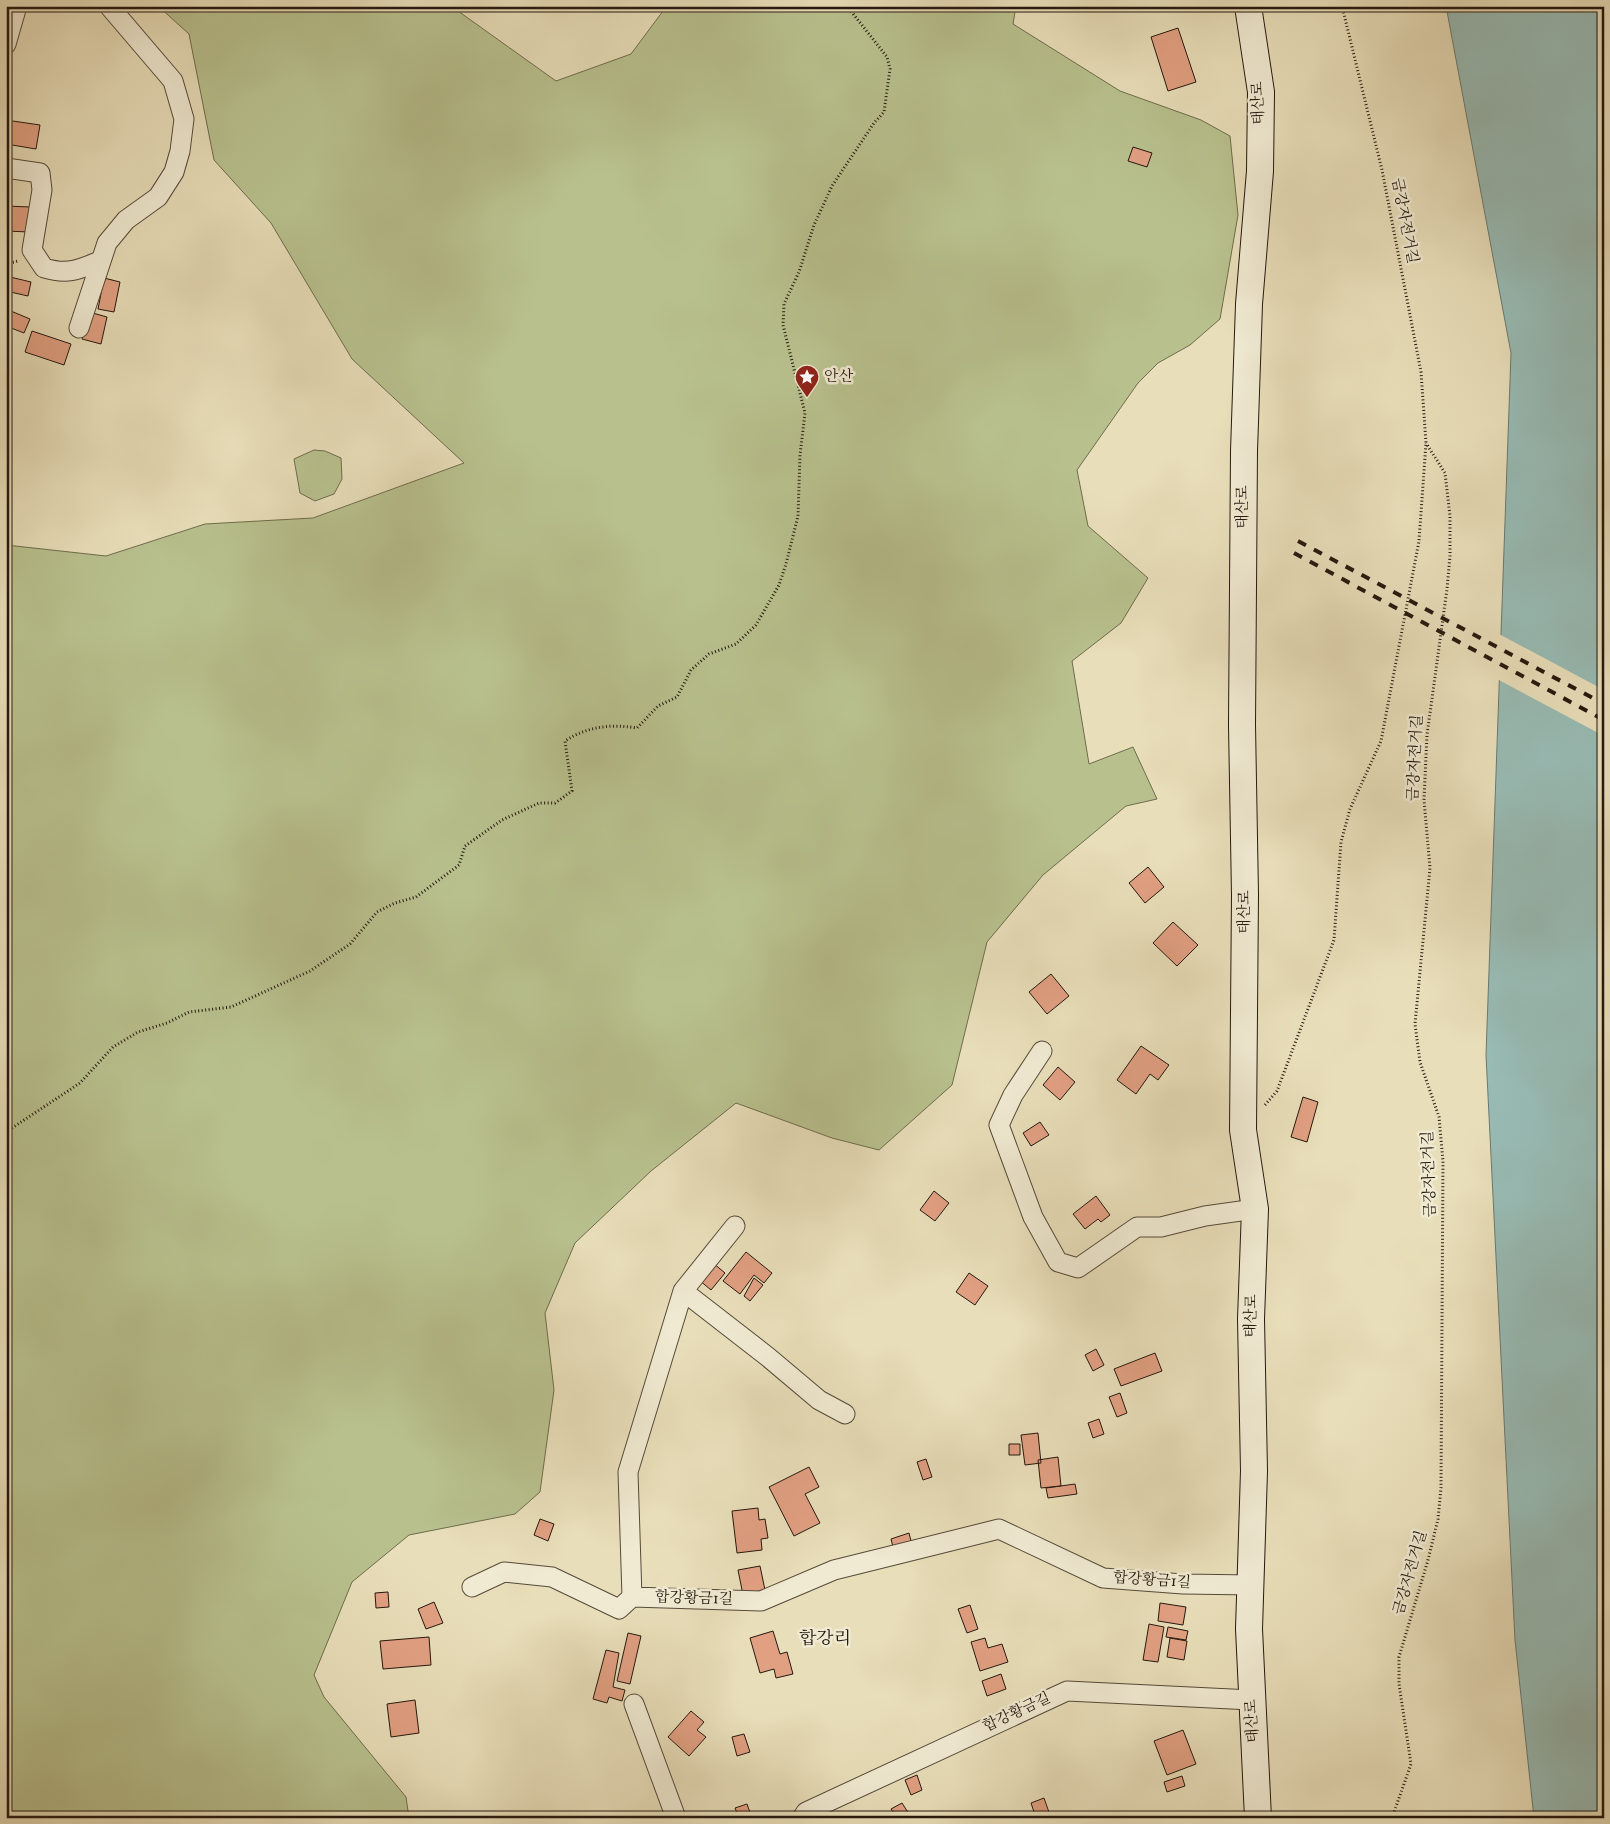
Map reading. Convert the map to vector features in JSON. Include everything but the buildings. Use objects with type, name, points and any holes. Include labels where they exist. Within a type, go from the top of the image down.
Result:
[{"type":"street","points":[[6,44],[17,6]]},
{"type":"street","points":[[79,328],[107,243],[126,220],[158,197],[174,172],[180,152],[184,119],[173,81],[109,6]]},
{"type":"street","name":"태산로","points":[[1248,6],[1261,102],[1260,171],[1249,304],[1244,451],[1242,725],[1246,895],[1243,1130],[1255,1209],[1251,1319],[1254,1471],[1252,1586],[1249,1629],[1258,1818]]},
{"type":"street","points":[[6,168],[40,173],[42,190],[32,250],[44,268],[61,273],[100,261]]},
{"type":"street","points":[[1042,1051],[1013,1095],[998,1125],[1033,1217],[1058,1262],[1078,1268],[1137,1227],[1162,1227],[1205,1216],[1255,1209]]},
{"type":"street","points":[[472,1586],[504,1572],[552,1577],[619,1609],[632,1597],[628,1472],[683,1291],[735,1226]]},
{"type":"street","points":[[683,1291],[768,1357],[819,1400],[845,1414]]},
{"type":"street","name":"합강황금1길","points":[[632,1597],[761,1601],[834,1570],[999,1529],[1103,1578],[1184,1584],[1252,1586]]},
{"type":"street","name":"합강황금길","points":[[802,1818],[806,1812],[1067,1691],[1252,1700]]},
{"type":"street","points":[[634,1704],[676,1818]]},
{"type":"path","points":[[6,1132],[80,1083],[113,1047],[138,1032],[167,1023],[189,1012],[231,1007],[310,971],[350,944],[377,912],[395,902],[416,897],[459,865],[465,846],[494,825],[539,803],[555,803],[572,791],[565,741],[580,731],[619,725],[637,728],[658,706],[677,697],[691,670],[709,654],[736,644],[756,625],[779,585],[798,516],[800,455],[805,413],[783,325],[784,304],[799,272],[814,226],[832,186],[874,123],[884,112],[890,68],[887,57],[847,6]]},
{"type":"path","name":"금강자전거길","points":[[1243,1130],[1277,1092],[1334,940],[1341,842],[1350,810],[1381,741],[1419,541],[1426,443],[1421,372],[1386,190],[1342,6]]},
{"type":"path","name":"금강자전거길","points":[[1392,1818],[1411,1764],[1399,1684],[1399,1657],[1428,1560],[1438,1519],[1441,1488],[1443,1161],[1439,1117],[1420,1062],[1415,1024],[1430,868],[1424,800],[1424,775],[1432,690],[1448,590],[1450,516],[1445,473],[1426,443]]},
{"type":"green space","points":[[158,6],[451,6],[556,81],[631,54],[663,11],[662,6],[1016,6],[1013,24],[1120,91],[1201,120],[1230,136],[1238,215],[1220,319],[1190,345],[1158,363],[1138,383],[1077,470],[1088,526],[1148,578],[1121,623],[1072,661],[1089,764],[1133,747],[1157,799],[1126,806],[1043,875],[987,942],[952,1085],[879,1150],[832,1138],[736,1103],[651,1171],[575,1243],[545,1313],[554,1390],[540,1492],[515,1514],[409,1535],[352,1582],[314,1675],[324,1697],[406,1797],[409,1818],[6,1818],[6,545],[106,556],[205,524],[313,518],[464,463],[352,359],[271,223],[214,160],[189,34]]},
{"type":"green space","points":[[314,450],[325,451],[341,458],[342,479],[334,494],[315,501],[300,493],[294,459]]},
{"type":"water","points":[[1446,6],[1604,6],[1604,1818],[1534,1818],[1515,1640],[1486,1055],[1511,353]]},
{"type":"pier","points":[[1499,634],[1604,690],[1604,736],[1497,679]]},
{"type":"railway","points":[[1298,541],[1604,704]]},
{"type":"railway","points":[[1294,553],[1604,720]]},
{"type":"place","name":"안산","points":[[807,398]]},
{"type":"district","name":"합강리","points":[[825,1639]]}]
